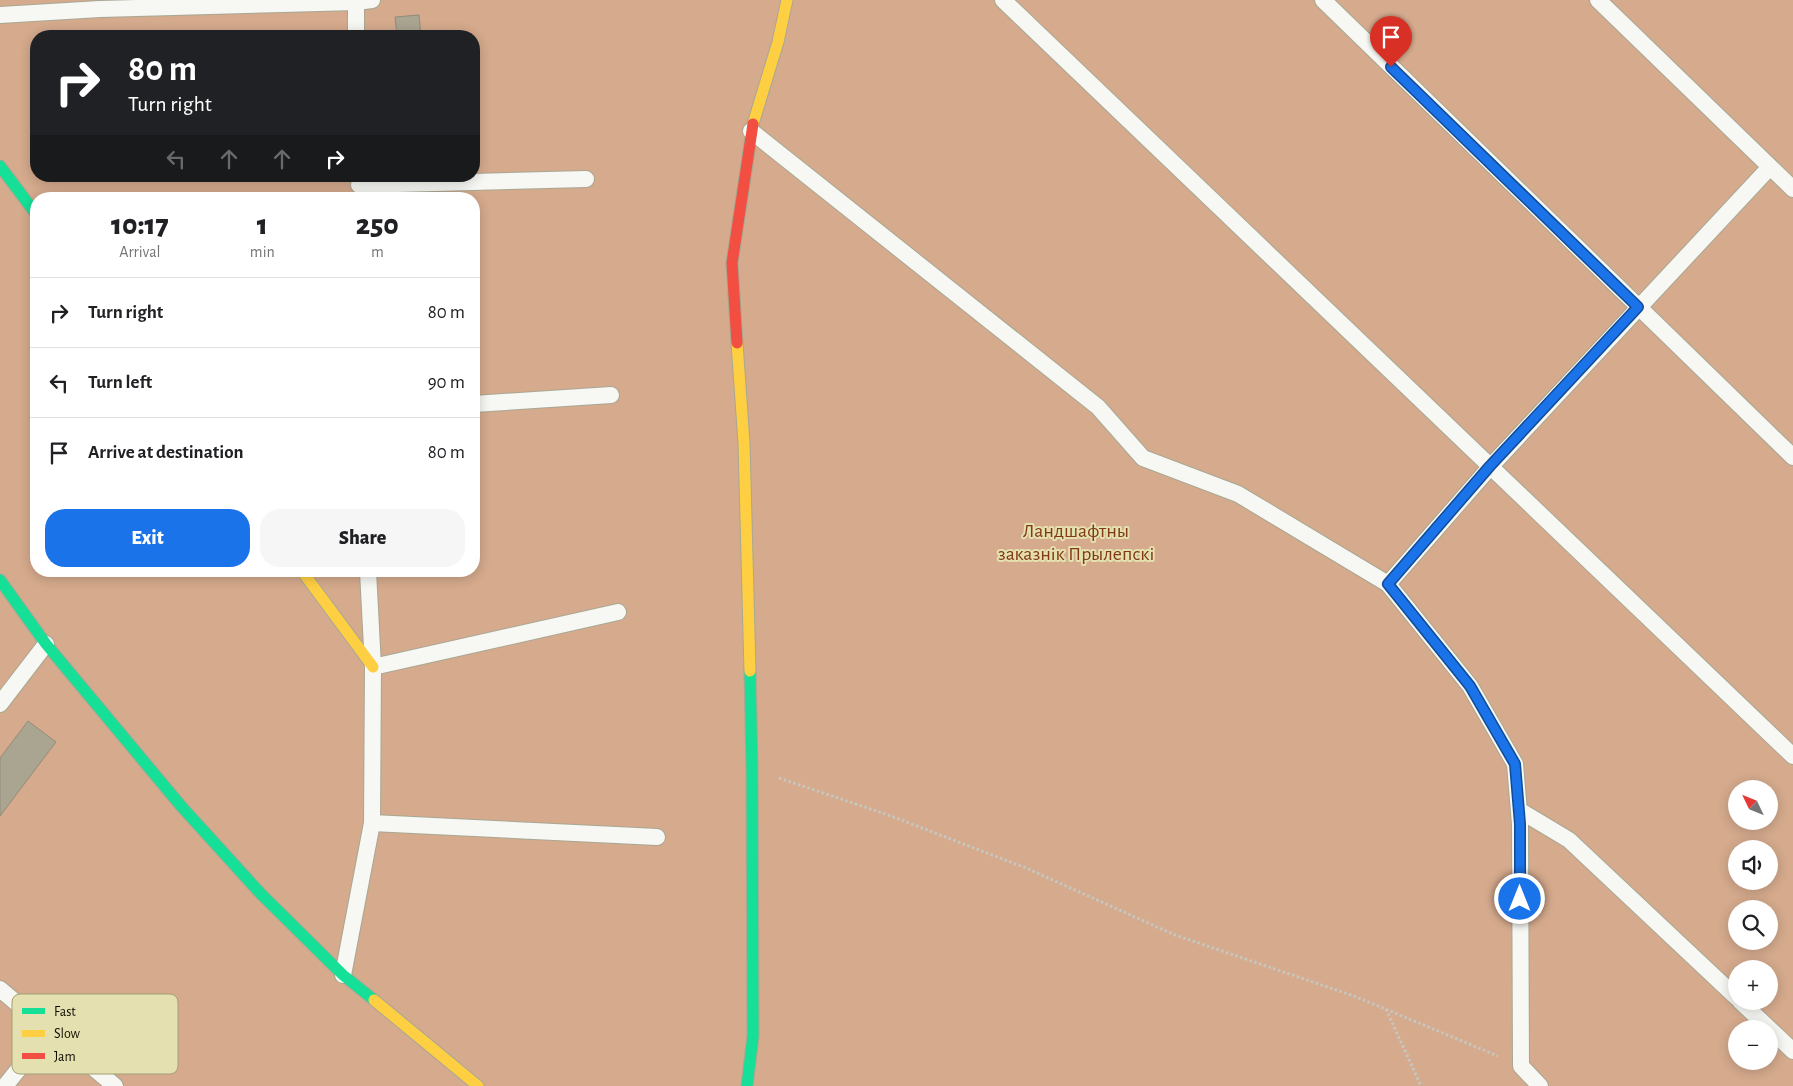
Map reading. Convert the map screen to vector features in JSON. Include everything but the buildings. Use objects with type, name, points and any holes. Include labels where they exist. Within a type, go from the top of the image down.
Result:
[{"type":"street","points":[[746,1086],[753,1036],[752,769],[744,443],[732,263],[752,131],[778,42],[787,0]]},
{"type":"street","points":[[0,166],[30,206]]},
{"type":"street","points":[[306,577],[373,667]]},
{"type":"street","points":[[0,580],[46,644],[181,806],[261,894],[343,975],[478,1086]]},
{"type":"lane","points":[[0,15],[100,4],[372,0]]},
{"type":"lane","points":[[1003,0],[1793,756]]},
{"type":"lane","points":[[1323,0],[1793,458]]},
{"type":"lane","points":[[1598,0],[1793,189]]},
{"type":"lane","points":[[356,1],[356,30]]},
{"type":"lane","points":[[752,131],[1098,407],[1143,458],[1238,494],[1388,584],[1470,686],[1515,764],[1519,810],[1521,1066],[1540,1086]]},
{"type":"lane","points":[[1388,584],[1490,466],[1770,167]]},
{"type":"lane","points":[[359,187],[586,179]]},
{"type":"lane","points":[[480,404],[611,395]]},
{"type":"lane","points":[[343,975],[372,823],[373,667],[368,577]]},
{"type":"lane","points":[[373,667],[618,612]]},
{"type":"lane","points":[[0,704],[46,644]]},
{"type":"lane","points":[[1519,810],[1569,840],[1728,989]]},
{"type":"lane","points":[[372,823],[657,838]]},
{"type":"lane","points":[[0,989],[12,999]]},
{"type":"lane","points":[[1750,1010],[1793,1051]]},
{"type":"lane","points":[[5,1086],[15,1074]]},
{"type":"lane","points":[[101,1074],[115,1086]]},
{"type":"path","points":[[752,769],[891,816],[1026,868],[1176,935],[1354,996],[1521,1066]]},
{"type":"path","points":[[1386,1010],[1421,1086]]},
{"type":"green space","name":"Ландшафтны заказнік Прылепскі","points":[[0,0],[1793,0],[1793,1086],[0,1086]]},
{"type":"traffic: fast","points":[[0,166],[30,206]]},
{"type":"traffic: fast","points":[[0,580],[46,644],[181,806],[261,894],[343,975],[374,1000]]},
{"type":"traffic: fast","points":[[747,1086],[753,1036],[750,671]]},
{"type":"traffic: slow","points":[[753,124],[778,42],[787,0]]},
{"type":"traffic: slow","points":[[737,343],[744,443],[750,671]]},
{"type":"traffic: slow","points":[[306,577],[373,667]]},
{"type":"traffic: slow","points":[[374,1000],[478,1086]]},
{"type":"traffic: jam","points":[[737,343],[732,263],[753,124]]},
{"type":"route","points":[[1391,67],[1638,307],[1490,466],[1388,584],[1470,686],[1515,764],[1520,824],[1520,899]]}]
